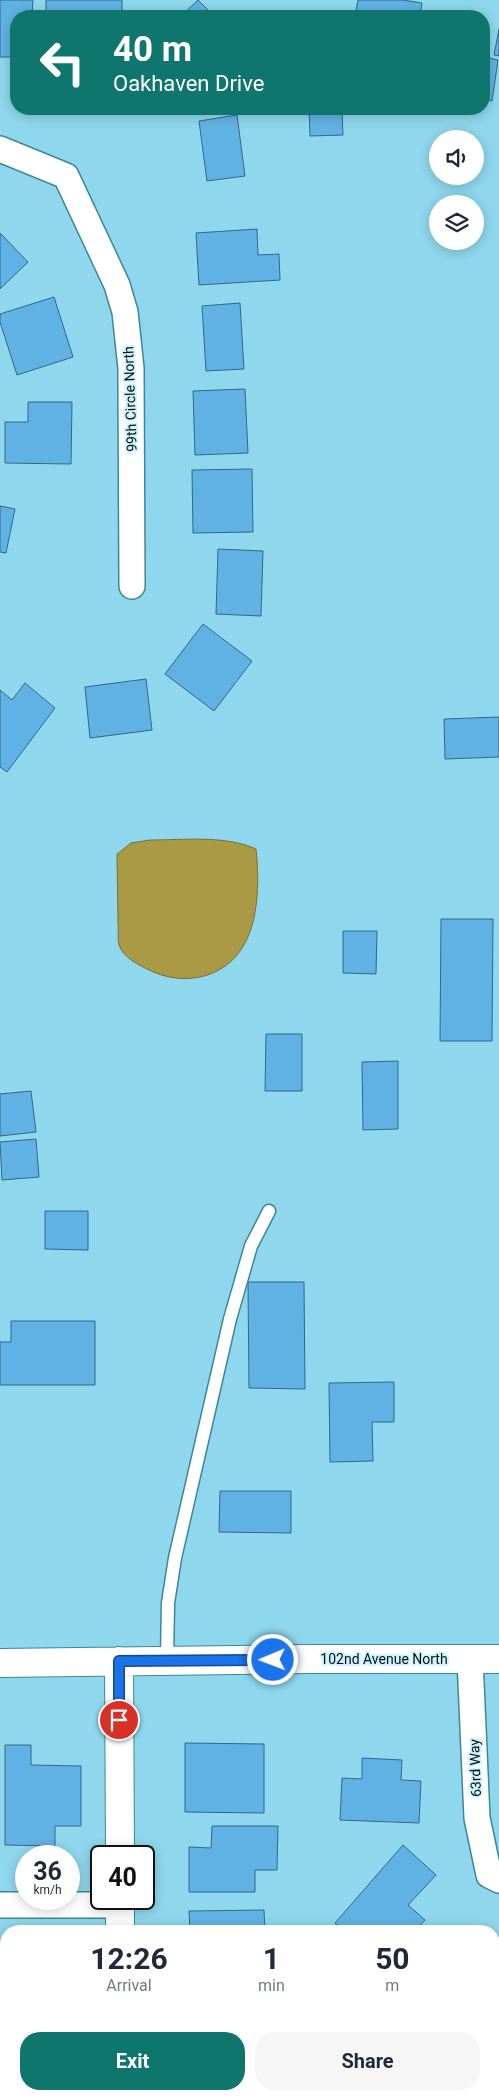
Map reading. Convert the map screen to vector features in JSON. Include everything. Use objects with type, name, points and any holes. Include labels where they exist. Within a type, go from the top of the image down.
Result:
[{"type":"street","name":"99th Circle North","points":[[0,149],[66,176],[116,285],[125,312],[131,368],[132,586]]},
{"type":"street","name":"63rd Way","points":[[470,1659],[477,1818],[494,1877]]},
{"type":"street","name":"102nd Avenue North","points":[[0,1663],[499,1659]]},
{"type":"street","points":[[119,1661],[120,1845]]},
{"type":"street","points":[[0,1905],[120,1912]]},
{"type":"lane","points":[[167,1661],[168,1603],[175,1558],[230,1319],[251,1246],[269,1211]]},
{"type":"shaded area","points":[[150,840],[218,840],[256,849],[258,871],[257,895],[251,929],[239,953],[217,971],[204,976],[190,978],[175,978],[161,975],[127,957],[121,949],[118,940],[117,854],[131,843]]},
{"type":"building","points":[[0,0],[33,0],[32,10],[10,10],[10,57],[0,57]]},
{"type":"building","points":[[46,0],[122,0],[122,10],[46,10]]},
{"type":"building","points":[[198,0],[208,10],[187,10]]},
{"type":"building","points":[[358,0],[403,0],[422,3],[421,10],[356,10]]},
{"type":"building","points":[[499,29],[499,56],[494,55]]},
{"type":"building","points":[[490,58],[498,60],[492,101],[490,100]]},
{"type":"building","points":[[237,115],[245,176],[207,181],[199,121]]},
{"type":"building","points":[[309,115],[342,115],[343,135],[310,136]]},
{"type":"building","points":[[257,229],[258,255],[279,254],[280,280],[199,285],[196,233]]},
{"type":"building","points":[[0,233],[28,262],[0,289]]},
{"type":"building","points":[[54,297],[73,357],[17,375],[0,322],[0,314]]},
{"type":"building","points":[[240,303],[244,369],[206,371],[202,306]]},
{"type":"building","points":[[245,389],[248,453],[195,455],[193,391]]},
{"type":"building","points":[[28,402],[72,402],[71,464],[5,463],[5,422],[28,422]]},
{"type":"building","points":[[252,469],[253,532],[193,533],[192,470]]},
{"type":"building","points":[[0,506],[15,509],[6,553],[0,552]]},
{"type":"building","points":[[218,549],[263,551],[261,616],[216,614]]},
{"type":"building","points":[[203,624],[252,661],[214,711],[165,674]]},
{"type":"building","points":[[146,679],[152,730],[90,738],[85,687]]},
{"type":"building","points":[[25,683],[55,708],[7,772],[0,767],[0,690],[12,700]]},
{"type":"building","points":[[499,717],[499,757],[445,759],[444,719]]},
{"type":"building","points":[[441,919],[493,919],[492,1041],[440,1041]]},
{"type":"building","points":[[343,931],[377,931],[376,974],[343,973]]},
{"type":"building","points":[[266,1034],[302,1034],[302,1091],[265,1091]]},
{"type":"building","points":[[398,1061],[398,1129],[363,1130],[362,1062]]},
{"type":"building","points":[[31,1091],[36,1132],[0,1136],[0,1094]]},
{"type":"building","points":[[36,1139],[39,1177],[2,1180],[0,1142]]},
{"type":"building","points":[[45,1211],[88,1211],[88,1250],[45,1249]]},
{"type":"building","points":[[248,1282],[304,1282],[305,1389],[249,1388]]},
{"type":"building","points":[[11,1321],[95,1321],[95,1385],[0,1385],[0,1342],[11,1342]]},
{"type":"building","points":[[394,1382],[394,1422],[372,1422],[373,1461],[330,1462],[329,1383]]},
{"type":"building","points":[[220,1491],[291,1491],[291,1533],[219,1532]]},
{"type":"building","points":[[185,1743],[264,1744],[264,1813],[185,1812]]},
{"type":"building","points":[[5,1745],[31,1745],[31,1765],[81,1766],[81,1826],[55,1826],[55,1845],[5,1845]]},
{"type":"building","points":[[362,1758],[402,1760],[401,1780],[421,1781],[419,1823],[340,1820],[342,1778],[362,1779]]},
{"type":"building","points":[[212,1826],[278,1826],[277,1870],[255,1870],[255,1892],[189,1892],[189,1847],[211,1848]]},
{"type":"building","points":[[403,1845],[436,1875],[408,1905],[425,1920],[420,1925],[337,1925],[335,1923]]},
{"type":"building","points":[[264,1910],[265,1925],[190,1925],[189,1911]]},
{"type":"route","points":[[119,1720],[119,1661],[273,1660]]}]
